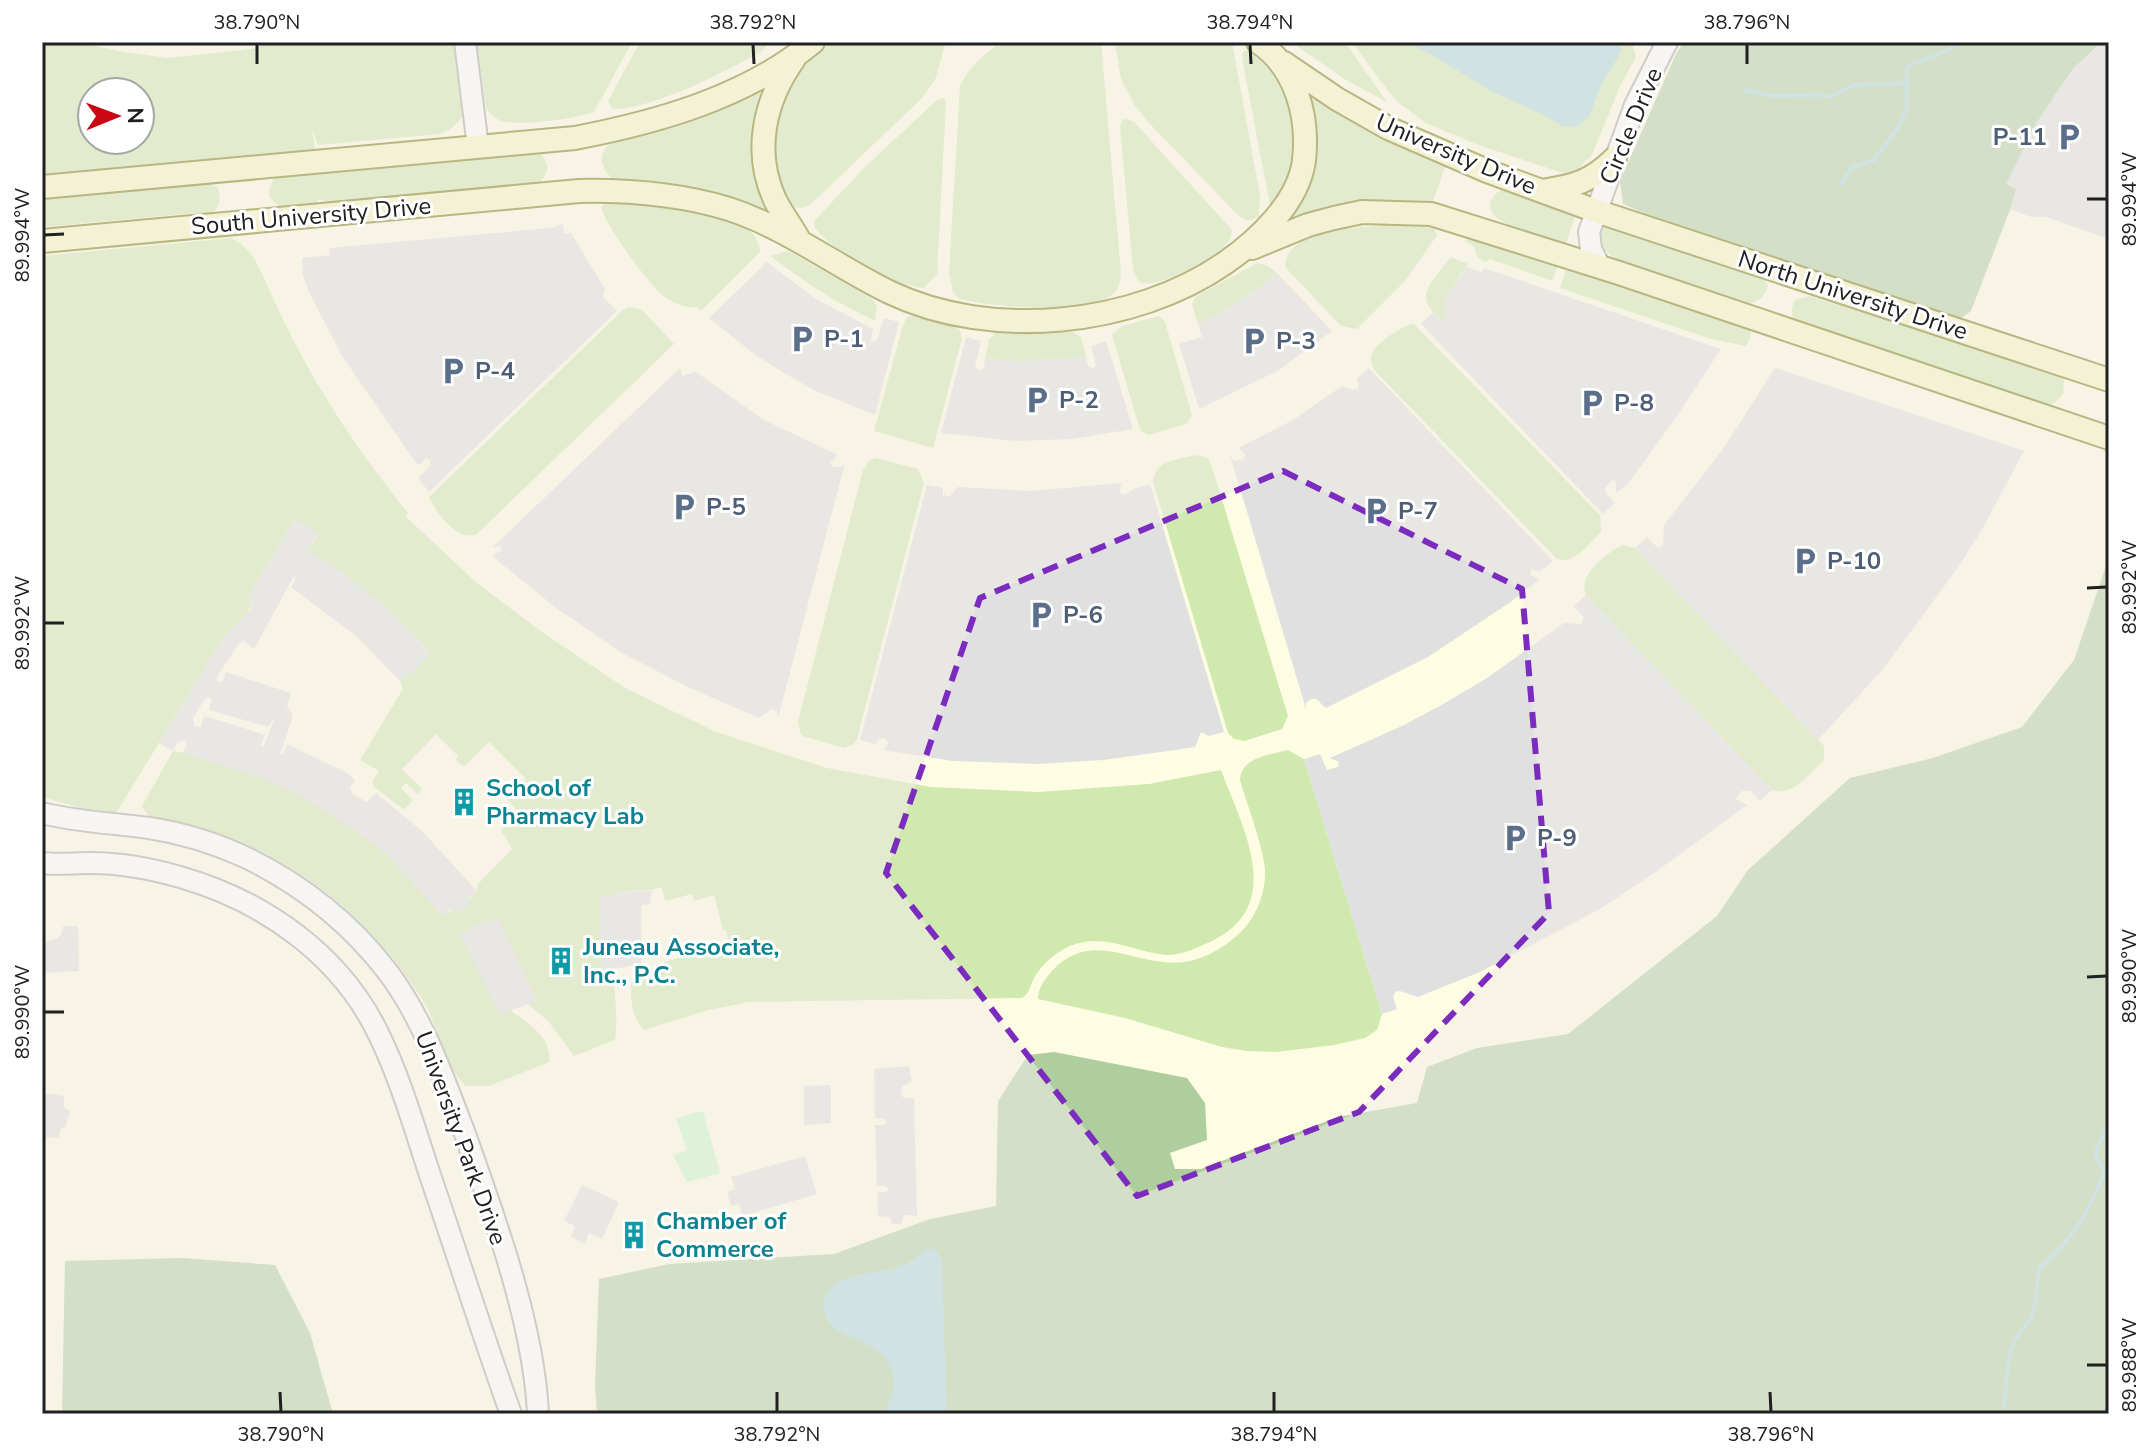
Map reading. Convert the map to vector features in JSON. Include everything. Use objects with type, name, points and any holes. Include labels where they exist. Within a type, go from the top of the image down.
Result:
[{"type":"main road","name":"University Drive","points":[[1258,42],[1337,99],[1388,128],[1441,153],[1596,211]]},
{"type":"main road","name":"University Drive","points":[[478,147],[575,138],[673,115],[749,82],[805,49]]},
{"type":"main road","name":"University Drive","points":[[798,238],[771,190],[762,146],[772,98],[805,49]]},
{"type":"main road","name":"University Drive","points":[[1238,254],[1269,224],[1297,187],[1303,163],[1306,139],[1303,115],[1297,92],[1279,60]]},
{"type":"main road","points":[[42,187],[478,147]]},
{"type":"main road","points":[[1541,191],[1582,183],[1615,158]]},
{"type":"main road","name":"University Drive","points":[[579,191],[640,192],[691,199],[730,210],[798,238],[848,271],[899,296],[969,315],[1008,320],[1078,318],[1145,302],[1187,286],[1238,254],[1308,225],[1362,212],[1431,214],[1600,267]]},
{"type":"main road","name":"South University Drive","points":[[42,241],[579,191]]},
{"type":"main road","name":"North University Drive","points":[[1596,211],[2109,380]]},
{"type":"main road","points":[[1600,267],[2109,438]]},
{"type":"street","points":[[465,42],[478,147]]},
{"type":"street","name":"Circle Drive","points":[[1600,267],[1591,249],[1589,232],[1635,105],[1667,42]]},
{"type":"street","name":"University Park Drive","points":[[42,813],[185,836],[246,858],[302,889],[334,914],[371,952],[410,1007],[441,1073],[478,1172],[532,1357],[538,1414]]},
{"type":"street","name":"University Park Drive","points":[[42,863],[107,864],[148,869],[210,887],[240,900],[288,928],[339,975],[362,1005],[391,1063],[511,1414]]},
{"type":"highlighted area","points":[[1283,471],[1522,589],[1549,913],[1359,1112],[1137,1196],[886,873],[980,598]]},
{"type":"shaded area","points":[[42,42],[2109,42],[2109,1414],[42,1414]]},
{"type":"shaded area","name":"P-11","points":[[2103,42],[2109,42],[2109,239],[2046,217],[2031,217],[2010,209],[2016,189],[2006,184],[2037,122],[2053,98],[2073,69]]},
{"type":"shaded area","name":"P-4","points":[[563,224],[564,234],[571,233],[605,289],[603,297],[617,311],[429,492],[418,478],[431,461],[426,458],[421,465],[416,463],[342,356],[310,294],[303,276],[302,258],[330,255],[330,248],[550,228]]},
{"type":"shaded area","name":"P-1","points":[[767,262],[816,299],[873,329],[871,342],[877,340],[884,318],[899,322],[875,415],[814,390],[784,373],[754,354],[709,318]]},
{"type":"shaded area","name":"P-8","points":[[1467,267],[1482,272],[1484,268],[1721,349],[1627,485],[1616,493],[1616,482],[1613,480],[1605,488],[1615,503],[1603,514],[1421,324],[1433,312],[1440,319],[1446,317],[1445,297]]},
{"type":"shaded area","name":"P-3","points":[[1278,274],[1332,331],[1279,370],[1199,409],[1179,344],[1202,337],[1198,324],[1229,308]]},
{"type":"shaded area","name":"P-2","points":[[966,337],[981,341],[975,367],[979,371],[984,368],[985,359],[1023,361],[1086,357],[1088,366],[1093,369],[1096,365],[1091,346],[1106,341],[1133,429],[1072,439],[1016,441],[941,433]]},
{"type":"shaded area","name":"P-5","points":[[680,368],[682,376],[696,372],[764,420],[838,455],[830,463],[833,467],[841,467],[845,463],[778,718],[777,711],[772,709],[759,718],[690,688],[622,653],[555,607],[492,556],[502,550],[499,546],[492,548]]},
{"type":"shaded area","name":"P-7","points":[[1369,368],[1553,561],[1541,571],[1531,570],[1530,575],[1540,579],[1512,601],[1428,657],[1326,708],[1316,699],[1311,699],[1306,703],[1306,709],[1230,455],[1234,461],[1244,459],[1245,454],[1238,448],[1293,420],[1342,386],[1358,389],[1356,379]]},
{"type":"shaded area","name":"P-10","points":[[1775,368],[2024,451],[1980,533],[1954,573],[1883,669],[1818,740],[1635,548],[1647,537],[1657,547],[1663,546],[1664,525],[1723,449]]},
{"type":"shaded area","name":"P-6","points":[[1122,483],[1119,492],[1125,495],[1150,484],[1224,732],[1209,736],[1201,732],[1195,747],[1103,760],[1039,764],[953,761],[883,750],[889,743],[885,738],[875,744],[860,740],[927,485],[943,488],[943,495],[949,497],[958,487],[1030,491]]},
{"type":"shaded area","points":[[294,520],[318,533],[302,562],[311,552],[349,577],[389,610],[430,653],[412,674],[408,673],[400,681],[356,636],[291,587],[296,578],[294,576],[254,649],[244,641],[239,643],[217,677],[217,682],[223,681],[226,672],[291,693],[287,706],[292,720],[280,754],[283,754],[287,744],[347,773],[355,780],[350,788],[352,793],[366,802],[376,793],[422,831],[477,891],[468,900],[470,905],[457,914],[452,909],[443,916],[388,856],[362,835],[303,797],[262,778],[183,753],[187,744],[184,740],[178,742],[173,751],[159,743],[227,632],[251,609],[252,603],[247,599]],"holes":[[[209,697],[212,700],[209,710],[268,727],[275,717],[264,746],[261,746],[265,735],[204,716],[201,727],[194,726],[193,718],[205,699]]]},
{"type":"shaded area","name":"P-9","points":[[1586,595],[1772,790],[1760,801],[1751,791],[1742,791],[1735,799],[1747,805],[1600,909],[1480,972],[1418,997],[1395,992],[1393,997],[1397,1009],[1382,1014],[1304,759],[1320,754],[1327,770],[1338,767],[1339,762],[1330,758],[1445,703],[1487,678],[1564,623],[1581,624],[1584,618],[1574,606]]},
{"type":"shaded area","points":[[652,891],[650,904],[641,905],[642,964],[601,971],[600,896],[612,897],[613,892]]},
{"type":"shaded area","points":[[498,918],[537,1001],[500,1014],[461,935],[484,921]]},
{"type":"shaded area","points":[[63,926],[78,926],[79,971],[42,973],[42,942],[57,939]]},
{"type":"shaded area","points":[[909,1066],[912,1081],[902,1087],[901,1095],[914,1098],[917,1216],[904,1215],[901,1224],[892,1224],[890,1217],[878,1216],[877,1193],[889,1189],[877,1185],[875,1125],[885,1125],[887,1122],[875,1118],[874,1069]]},
{"type":"shaded area","points":[[831,1085],[831,1123],[804,1125],[804,1086]]},
{"type":"shaded area","points":[[42,1093],[64,1096],[64,1108],[70,1111],[66,1127],[60,1129],[59,1138],[42,1137]]},
{"type":"shaded area","points":[[805,1156],[817,1194],[742,1216],[739,1204],[731,1206],[727,1192],[735,1189],[731,1177]]},
{"type":"shaded area","points":[[582,1185],[619,1202],[602,1239],[589,1233],[585,1244],[571,1237],[575,1226],[564,1221]]},
{"type":"green space","points":[[42,42],[89,42],[118,51],[167,58],[256,48],[266,42],[453,42],[460,101],[465,108],[456,124],[440,134],[318,145],[312,129],[316,160],[42,187]]},
{"type":"green space","points":[[477,42],[632,42],[594,112],[550,121],[515,123],[500,120],[486,108]]},
{"type":"green space","points":[[640,42],[769,42],[762,51],[689,88],[647,103],[612,109],[608,101]]},
{"type":"green space","points":[[832,42],[946,42],[935,80],[922,98],[811,204],[803,208],[794,207],[775,179],[773,113],[799,70]]},
{"type":"green space","points":[[1001,42],[1101,42],[1121,274],[1117,290],[1103,300],[1086,305],[1040,308],[959,299],[953,292],[949,273],[960,86],[978,61]]},
{"type":"green space","points":[[1115,42],[1232,42],[1260,196],[1259,217],[1247,221],[1238,215],[1147,121],[1121,79]]},
{"type":"green space","points":[[1291,42],[1345,42],[1387,102],[1346,80]]},
{"type":"green space","points":[[1352,42],[1632,42],[1636,57],[1620,86],[1592,155],[1578,169],[1563,173],[1481,146],[1426,123],[1389,92]]},
{"type":"green space","points":[[1684,42],[2102,42],[2075,67],[2053,98],[1971,311],[1960,319],[1655,218],[1623,204],[1620,181]]},
{"type":"green space","points":[[1246,50],[1263,63],[1277,80],[1294,123],[1296,146],[1293,168],[1284,188],[1270,205],[1244,69],[1242,53]]},
{"type":"green space","points":[[766,85],[756,121],[754,150],[755,165],[771,215],[694,192],[614,180],[605,170],[602,155],[613,140]]},
{"type":"green space","points":[[1306,89],[1446,164],[1432,204],[1386,202],[1284,222]]},
{"type":"green space","points":[[943,98],[946,102],[937,274],[924,288],[897,281],[864,266],[814,227],[815,220],[866,166],[937,100]]},
{"type":"green space","points":[[1126,119],[1134,122],[1232,230],[1228,242],[1212,256],[1173,276],[1149,283],[1140,283],[1133,270],[1120,126]]},
{"type":"green space","points":[[534,149],[543,157],[547,167],[545,176],[536,185],[328,204],[318,200],[314,206],[294,208],[278,205],[269,195],[273,181],[289,172],[320,174],[323,169]]},
{"type":"green space","points":[[207,182],[218,188],[219,196],[218,206],[210,215],[194,213],[42,227],[42,198]]},
{"type":"green space","points":[[1506,188],[1577,210],[1566,244],[1499,220],[1490,206],[1491,199]]},
{"type":"green space","points":[[608,201],[686,208],[744,226],[755,236],[761,251],[701,311],[696,307],[687,307],[666,298],[637,266],[605,218],[601,208]]},
{"type":"green space","points":[[1598,222],[1762,274],[1768,286],[1760,299],[1746,304],[1618,262],[1601,246]]},
{"type":"green space","points":[[1401,225],[1431,228],[1437,235],[1405,281],[1357,329],[1341,326],[1285,267],[1289,254],[1314,236],[1351,228]]},
{"type":"green space","points":[[1475,237],[1559,263],[1552,281],[1490,259],[1486,262],[1481,260],[1475,247],[1465,241]]},
{"type":"green space","points":[[231,238],[246,248],[256,262],[317,382],[368,461],[408,513],[406,517],[477,583],[539,630],[625,688],[716,732],[827,768],[931,787],[1038,792],[1149,784],[1221,770],[1247,839],[1252,863],[1253,886],[1248,907],[1235,925],[1212,941],[1177,954],[1165,955],[1094,941],[1070,946],[1045,963],[1022,998],[749,1002],[708,1010],[644,1030],[636,1019],[632,1002],[631,983],[637,981],[638,975],[684,957],[686,952],[698,949],[703,954],[714,949],[730,950],[733,940],[728,939],[726,930],[723,930],[714,895],[694,901],[692,894],[665,901],[662,887],[613,892],[613,897],[600,896],[602,971],[612,971],[616,1006],[615,1040],[574,1056],[548,1021],[528,1004],[537,1001],[497,918],[486,924],[484,921],[461,935],[501,1013],[510,1010],[543,1038],[549,1062],[489,1086],[466,1086],[451,1067],[428,1010],[405,974],[365,927],[342,906],[293,869],[266,854],[216,834],[149,817],[142,806],[173,751],[230,765],[288,789],[342,820],[395,863],[443,916],[468,901],[477,891],[478,884],[512,849],[501,830],[519,812],[507,799],[526,779],[489,742],[464,767],[456,760],[458,756],[436,734],[402,769],[422,789],[418,794],[406,783],[401,788],[413,800],[404,810],[373,786],[379,771],[360,760],[403,689],[400,681],[430,653],[389,611],[344,575],[311,553],[302,562],[318,534],[294,520],[247,599],[252,603],[247,614],[227,632],[116,813],[99,813],[42,797],[42,256]]},
{"type":"green space","points":[[788,251],[871,298],[877,305],[875,321],[821,292],[770,256]]},
{"type":"green space","points":[[1451,257],[1468,264],[1445,297],[1447,316],[1442,320],[1433,312],[1426,296],[1432,281]]},
{"type":"green space","points":[[1257,263],[1266,265],[1278,274],[1229,308],[1198,324],[1192,304],[1195,297]]},
{"type":"green space","points":[[1568,263],[1745,324],[1751,335],[1746,346],[1711,339],[1560,288]]},
{"type":"green space","points":[[1809,296],[2059,373],[2064,380],[2063,394],[2053,404],[2044,405],[1801,325],[1793,317],[1792,307],[1795,300]]},
{"type":"green space","points":[[629,307],[642,310],[674,344],[477,534],[462,534],[455,530],[442,518],[429,497]]},
{"type":"green space","points":[[914,315],[955,326],[962,338],[933,448],[874,431],[903,325],[907,317]]},
{"type":"green space","points":[[1159,316],[1165,322],[1192,415],[1186,424],[1149,435],[1139,426],[1112,335],[1122,326]]},
{"type":"green space","points":[[1414,324],[1600,515],[1601,532],[1575,557],[1556,558],[1376,372],[1371,360],[1375,349],[1385,339]]},
{"type":"green space","points":[[1073,332],[1081,337],[1086,357],[1023,361],[985,359],[989,339],[996,333]]},
{"type":"green space","points":[[1195,455],[1208,458],[1212,467],[1288,716],[1282,729],[1244,741],[1234,739],[1228,733],[1153,482],[1162,465]]},
{"type":"green space","points":[[875,458],[918,469],[924,483],[857,739],[854,744],[844,748],[803,736],[798,722],[863,470]]},
{"type":"green space","points":[[1622,545],[1635,548],[1824,746],[1824,760],[1801,782],[1787,790],[1772,790],[1586,595],[1584,588],[1589,573],[1601,559]]},
{"type":"green space","points":[[2109,557],[2109,1414],[597,1414],[599,1279],[669,1264],[834,1254],[930,1219],[996,1206],[998,1101],[1028,1055],[1054,1052],[1187,1078],[1205,1103],[1207,1140],[1170,1153],[1175,1169],[1201,1169],[1338,1117],[1417,1103],[1427,1067],[1477,1048],[1568,1034],[1717,916],[1748,870],[1850,778],[1933,758],[2022,727],[2074,660]]},
{"type":"green space","points":[[1288,750],[1304,759],[1382,1014],[1377,1030],[1365,1038],[1334,1045],[1276,1052],[1246,1051],[1222,1047],[1125,1018],[1038,999],[1040,988],[1051,972],[1067,958],[1084,952],[1101,950],[1171,963],[1190,961],[1216,951],[1238,934],[1257,908],[1265,877],[1259,842],[1240,780],[1242,772],[1245,766],[1258,758]]},
{"type":"green space","points":[[703,1111],[720,1173],[687,1182],[673,1155],[687,1150],[676,1118]]},
{"type":"green space","points":[[182,1258],[275,1265],[310,1333],[333,1414],[62,1414],[65,1261]]},
{"type":"water","points":[[1406,42],[1620,42],[1621,52],[1600,87],[1589,117],[1575,127],[1562,126],[1489,90]]},
{"type":"water","points":[[927,1248],[937,1250],[942,1261],[947,1414],[882,1414],[893,1387],[891,1368],[879,1352],[830,1324],[824,1310],[825,1297],[839,1281],[896,1268],[913,1260]]},
{"type":"waterway","points":[[1841,184],[1851,168],[1874,160],[1897,129],[1907,108],[1907,66],[1946,51],[1957,42]]},
{"type":"waterway","points":[[1744,90],[1771,96],[1830,97],[1855,85],[1905,83]]},
{"type":"waterway","points":[[2003,1414],[2009,1356],[2014,1341],[2031,1318],[2039,1268],[2070,1236],[2092,1201],[2104,1173],[2095,1153],[2109,1123]]},
{"type":"place","name":"P-11","points":[[2069,137]]},
{"type":"place","name":"P-1","points":[[802,339]]},
{"type":"place","name":"P-3","points":[[1254,341]]},
{"type":"place","name":"P-4","points":[[453,371]]},
{"type":"place","name":"P-2","points":[[1037,400]]},
{"type":"place","name":"P-8","points":[[1592,403]]},
{"type":"place","name":"P-5","points":[[684,507]]},
{"type":"place","name":"P-7","points":[[1376,511]]},
{"type":"place","name":"P-10","points":[[1805,561]]},
{"type":"place","name":"P-6","points":[[1041,615]]},
{"type":"place","name":"School of Pharmacy Lab","points":[[464,802]]},
{"type":"place","name":"P-9","points":[[1515,838]]},
{"type":"place","name":"Juneau Associate, Inc., P.C.","points":[[561,961]]},
{"type":"place","name":"Chamber of Commerce","points":[[634,1235]]}]
